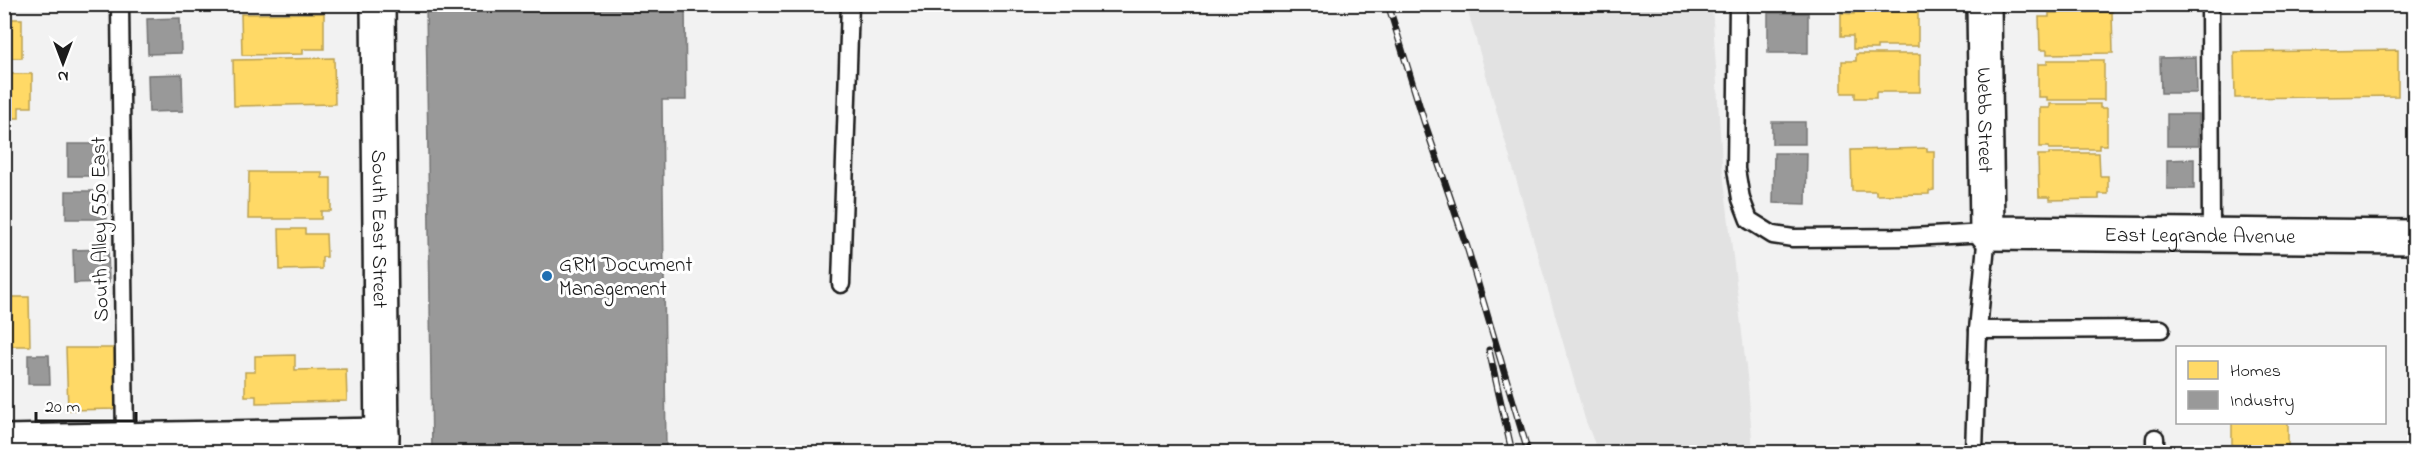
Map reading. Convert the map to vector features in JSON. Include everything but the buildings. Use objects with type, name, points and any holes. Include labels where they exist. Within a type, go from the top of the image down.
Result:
[{"type":"street","name":"South East Street","points":[[378,4],[382,444]]},
{"type":"street","name":"Webb Street","points":[[1984,4],[1987,233]]},
{"type":"street","name":"East Legrande Avenue","points":[[1987,233],[2415,237]]},
{"type":"street","points":[[4,442],[125,446],[382,444]]},
{"type":"lane","name":"South Alley 550 East","points":[[120,4],[125,446]]},
{"type":"lane","points":[[841,284],[850,4]]},
{"type":"lane","points":[[1738,4],[1736,169],[1741,199],[1749,220],[1773,235],[1793,238],[1911,237],[1987,233],[1978,330],[1974,453]]},
{"type":"lane","points":[[2210,4],[2211,235]]},
{"type":"lane","points":[[1978,330],[2162,329]]},
{"type":"shaded area","points":[[1466,5],[1712,5],[1722,163],[1748,384],[1753,452],[1598,452],[1585,419]]},
{"type":"railway","points":[[1388,4],[1424,121],[1467,247],[1528,452]]},
{"type":"railway","points":[[1489,350],[1512,452]]},
{"type":"place","name":"GRM Document Management","points":[[547,276]]}]
